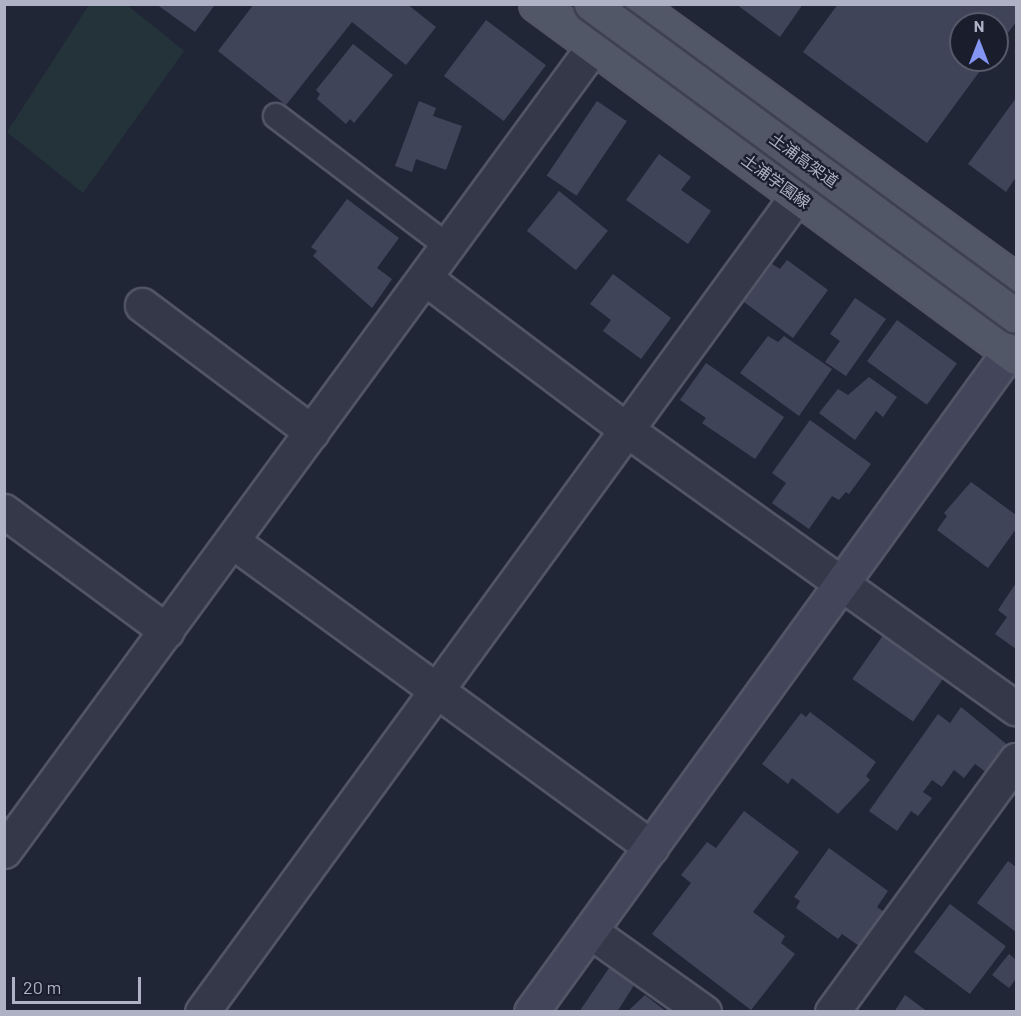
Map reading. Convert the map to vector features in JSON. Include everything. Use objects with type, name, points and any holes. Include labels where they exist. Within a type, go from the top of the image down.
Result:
[{"type":"main road","name":"土浦学園線","points":[[536,4],[796,197],[1014,350]]},
{"type":"main road","name":"土浦高架道","points":[[591,4],[1017,316]]},
{"type":"main road","points":[[645,8],[1017,281]]},
{"type":"street","points":[[8,839],[167,631],[593,47],[645,8]]},
{"type":"street","points":[[202,1011],[796,197]]},
{"type":"street","points":[[425,278],[627,430],[1017,708]]},
{"type":"street","points":[[142,305],[312,432]]},
{"type":"street","points":[[531,1011],[1014,350]]},
{"type":"street","points":[[4,511],[167,631]]},
{"type":"street","points":[[232,541],[651,847]]},
{"type":"street","points":[[832,1011],[1017,760]]},
{"type":"street","points":[[590,931],[704,1011]]},
{"type":"lane","points":[[276,116],[447,246]]},
{"type":"shaded area","points":[[89,5],[127,5],[184,51],[83,193],[7,132]]},
{"type":"building","points":[[156,4],[211,4],[214,6],[195,32]]},
{"type":"building","points":[[254,4],[407,4],[436,27],[406,65],[352,22],[286,105],[218,51]]},
{"type":"building","points":[[736,4],[803,4],[780,37]]},
{"type":"building","points":[[838,4],[1016,4],[1016,22],[1009,32],[1009,12],[949,12],[949,72],[979,72],[927,143],[803,52]]},
{"type":"building","points":[[486,20],[546,65],[504,121],[444,76]]},
{"type":"building","points":[[353,44],[393,75],[354,123],[350,119],[346,124],[317,99],[320,94],[316,90]]},
{"type":"building","points":[[1016,98],[1016,177],[1006,192],[968,164]]},
{"type":"building","points":[[419,101],[436,108],[433,116],[462,126],[446,170],[416,159],[412,172],[395,166]]},
{"type":"building","points":[[597,101],[627,121],[577,196],[547,176]]},
{"type":"building","points":[[659,154],[691,177],[681,190],[711,211],[688,244],[626,200]]},
{"type":"building","points":[[559,191],[608,231],[576,270],[527,231]]},
{"type":"building","points":[[347,199],[399,238],[377,268],[392,279],[372,308],[313,256],[317,251],[311,247]]},
{"type":"building","points":[[787,260],[828,290],[793,338],[744,302],[772,264],[780,269]]},
{"type":"building","points":[[613,274],[671,318],[641,359],[603,331],[611,320],[590,304]]},
{"type":"building","points":[[855,298],[886,319],[846,376],[825,362],[840,341],[830,334]]},
{"type":"building","points":[[897,320],[957,363],[927,405],[867,361]]},
{"type":"building","points":[[768,336],[778,342],[784,336],[832,369],[799,416],[740,373]]},
{"type":"building","points":[[706,363],[784,417],[755,459],[702,423],[706,418],[680,400]]},
{"type":"building","points":[[869,377],[897,397],[883,417],[876,411],[855,440],[819,413],[838,389],[848,395]]},
{"type":"building","points":[[810,420],[871,464],[849,494],[846,492],[839,500],[832,496],[809,529],[772,503],[786,483],[772,473]]},
{"type":"building","points":[[971,482],[1016,515],[1016,529],[988,568],[937,530],[947,516],[944,513]]},
{"type":"building","points":[[1016,583],[1016,649],[995,634],[1007,617],[998,610]]},
{"type":"building","points":[[884,634],[945,676],[913,721],[852,679]]},
{"type":"building","points":[[961,707],[1010,747],[990,775],[975,764],[964,778],[954,770],[942,787],[932,780],[923,792],[932,798],[918,816],[911,811],[897,831],[869,811],[938,714],[950,723]]},
{"type":"building","points":[[810,712],[876,762],[866,776],[870,780],[838,814],[792,778],[788,784],[762,764],[801,713],[806,717]]},
{"type":"building","points":[[744,811],[799,852],[753,912],[785,936],[781,943],[795,954],[751,1010],[652,934],[691,883],[681,875],[707,842],[716,848]]},
{"type":"building","points":[[829,848],[888,891],[877,907],[887,914],[862,948],[842,934],[838,939],[796,908],[800,901],[794,897]]},
{"type":"building","points":[[1008,861],[1016,867],[1016,932],[977,903]]},
{"type":"building","points":[[950,904],[1006,946],[970,994],[914,952]]},
{"type":"building","points":[[1009,954],[1016,960],[1016,979],[1009,988],[992,975]]},
{"type":"building","points":[[611,965],[636,982],[617,1012],[579,1012]]},
{"type":"building","points":[[645,995],[667,1012],[627,1012]]},
{"type":"building","points":[[905,995],[928,1012],[894,1012]]}]
